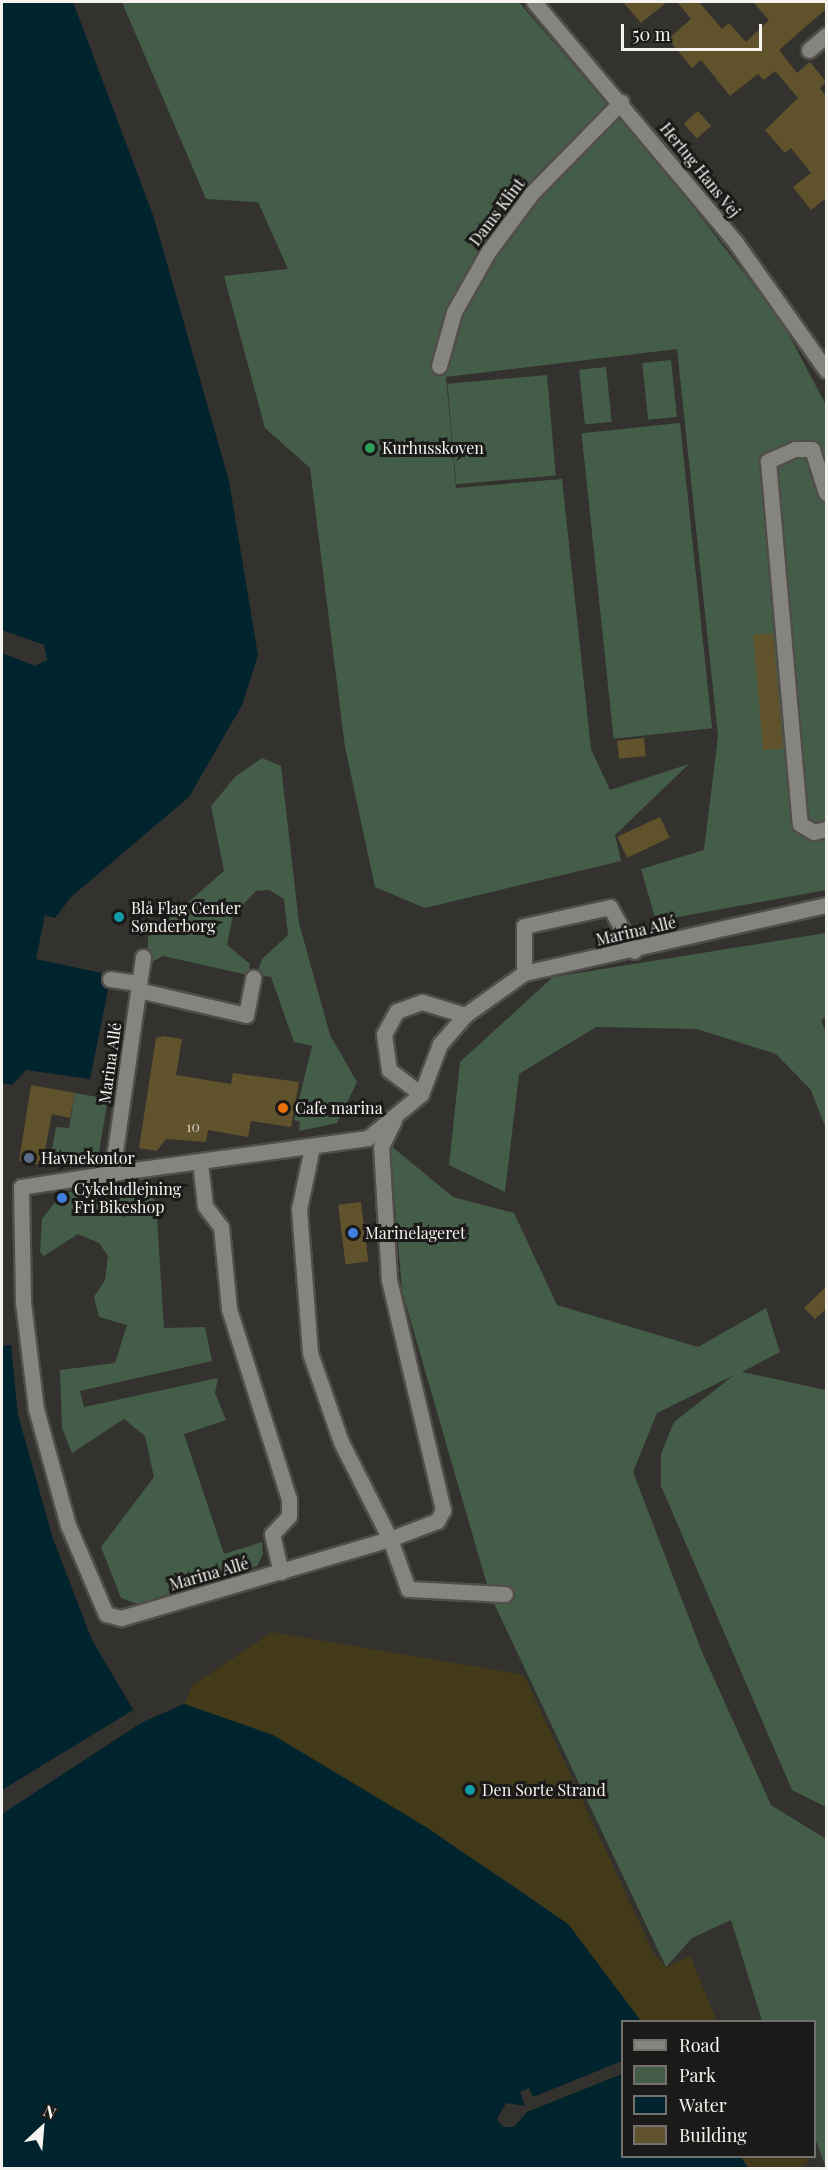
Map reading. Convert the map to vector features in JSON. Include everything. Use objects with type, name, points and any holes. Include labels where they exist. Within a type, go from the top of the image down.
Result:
[{"type":"street","name":"Hertug Hans Vej","points":[[534,2],[621,102],[736,243],[826,370]]},
{"type":"street","points":[[809,50],[826,35]]},
{"type":"street","name":"Dams Klint","points":[[440,366],[454,312],[488,252],[531,194],[621,102]]},
{"type":"street","points":[[826,493],[812,449],[795,449],[768,461],[800,824],[814,832],[826,829]]},
{"type":"street","name":"Marina Allé","points":[[394,1120],[381,1147],[389,1280],[443,1510],[437,1521],[390,1539],[121,1618],[106,1614],[99,1604],[68,1525],[36,1409],[23,1302],[21,1187],[368,1138],[394,1120],[422,1094],[440,1044],[465,1015],[490,992],[524,973],[634,951],[826,905]]},
{"type":"street","points":[[524,973],[524,926],[610,907],[634,951]]},
{"type":"street","name":"Marina Allé","points":[[112,1173],[143,957]]},
{"type":"street","points":[[110,979],[246,1015],[253,978]]},
{"type":"street","points":[[422,1094],[388,1070],[384,1034],[397,1011],[422,1002],[465,1015]]},
{"type":"street","points":[[312,1147],[299,1209],[310,1353],[341,1442],[390,1539],[408,1589],[505,1594]]},
{"type":"street","points":[[200,1162],[205,1206],[221,1227],[229,1309],[289,1499],[289,1516],[272,1534],[281,1572]]},
{"type":"green space","name":"Kurhusskoven","points":[[122,2],[519,2],[665,171],[782,322],[826,405],[826,890],[656,921],[641,869],[704,850],[718,736],[677,349],[446,377],[456,488],[562,479],[591,749],[610,790],[689,764],[615,835],[621,861],[425,908],[375,887],[345,747],[310,468],[265,428],[224,276],[288,269],[258,202],[206,199]]},
{"type":"green space","points":[[671,360],[677,417],[648,420],[642,363]]},
{"type":"green space","points":[[606,367],[612,422],[585,425],[579,370]]},
{"type":"green space","points":[[547,375],[556,476],[456,484],[447,384]]},
{"type":"green space","points":[[680,423],[712,728],[614,739],[582,433]]},
{"type":"green space","points":[[262,758],[281,766],[299,923],[330,1035],[357,1082],[337,1123],[299,1131],[300,1122],[294,1120],[312,1046],[294,1042],[271,977],[257,975],[262,959],[288,935],[284,899],[269,890],[256,891],[233,915],[227,945],[250,964],[248,975],[163,956],[148,964],[148,937],[224,871],[211,806],[235,777]]},
{"type":"green space","points":[[826,933],[826,1017],[821,1020],[826,1033],[826,1129],[811,1090],[776,1054],[697,1029],[596,1027],[519,1074],[505,1192],[449,1165],[460,1062],[553,977]]},
{"type":"green space","points":[[75,1093],[108,1099],[98,1158],[49,1165],[56,1127],[69,1128]]},
{"type":"green space","points":[[390,1145],[453,1197],[514,1213],[557,1305],[698,1347],[766,1308],[780,1352],[742,1372],[826,1390],[826,1807],[792,1790],[661,1486],[661,1454],[674,1422],[734,1375],[657,1413],[633,1472],[702,1652],[771,1805],[826,1839],[826,2168],[816,2141],[816,2020],[762,2020],[731,1920],[692,1938],[666,1967],[490,1595],[402,1291]]},
{"type":"green space","points":[[148,1189],[156,1202],[164,1328],[205,1327],[212,1361],[80,1391],[84,1407],[218,1378],[215,1393],[226,1420],[184,1434],[224,1554],[262,1542],[263,1554],[257,1566],[137,1604],[121,1598],[101,1547],[154,1477],[145,1436],[124,1419],[72,1453],[62,1428],[60,1370],[115,1363],[127,1325],[99,1317],[94,1297],[105,1280],[108,1256],[99,1243],[78,1234],[44,1256],[40,1252],[42,1219],[63,1192]]},
{"type":"sand","name":"Den Sorte Strand","points":[[272,1632],[524,1675],[653,1952],[666,1967],[690,1956],[717,2020],[640,2020],[569,1925],[498,1875],[273,1735],[184,1704],[193,1685]]},
{"type":"sand","points":[[742,2158],[810,2158],[803,2168],[748,2168]]},
{"type":"water","points":[[2,2],[73,2],[154,218],[229,481],[258,655],[242,705],[189,797],[71,897],[55,918],[45,915],[36,959],[111,975],[90,1079],[26,1070],[12,1085],[2,1083]]},
{"type":"water","points":[[11,1345],[18,1415],[53,1539],[92,1640],[141,1723],[184,1704],[273,1735],[426,1827],[568,1924],[640,2020],[621,2020],[621,2158],[742,2158],[748,2168],[2,2168],[2,1346]]},
{"type":"pier","points":[[2,630],[44,645],[47,660],[35,666],[2,653]]},
{"type":"pier","points":[[133,1710],[141,1723],[2,1814],[2,1790]]},
{"type":"pier","points":[[621,2061],[621,2074],[527,2112],[514,2127],[503,2127],[497,2119],[506,2103],[525,2106],[520,2092],[529,2088],[533,2097]]},
{"type":"building","points":[[623,2],[667,2],[641,23]]},
{"type":"building","points":[[677,2],[699,2],[722,29],[729,23],[746,42],[769,20],[753,2],[826,2],[826,9],[779,50],[797,73],[810,62],[826,82],[820,88],[826,96],[826,198],[811,210],[793,187],[811,173],[791,148],[785,153],[765,130],[798,98],[775,71],[764,80],[758,74],[730,96],[701,60],[692,68],[668,39],[691,19]]},
{"type":"building","points":[[698,111],[711,126],[697,139],[684,123]]},
{"type":"building","points":[[773,633],[783,749],[763,750],[753,635]]},
{"type":"building","points":[[644,738],[646,756],[619,759],[617,741]]},
{"type":"building","points":[[660,817],[670,838],[627,858],[617,837]]},
{"type":"building","points":[[163,1036],[182,1039],[176,1075],[231,1084],[233,1073],[299,1082],[291,1127],[251,1121],[248,1137],[208,1130],[206,1142],[166,1139],[157,1151],[139,1148],[156,1038]]},
{"type":"building","points":[[31,1085],[75,1093],[70,1118],[52,1114],[42,1165],[19,1161]]},
{"type":"building","name":"Marinelageret","points":[[361,1202],[368,1262],[345,1264],[338,1205]]},
{"type":"building","points":[[826,1287],[826,1309],[815,1319],[804,1308]]},
{"type":"place","name":"Kurhusskoven","points":[[370,448]]},
{"type":"place","name":"Blå Flag Center Sønderborg","points":[[119,917]]},
{"type":"place","name":"Cafe marina","points":[[283,1108]]},
{"type":"place","name":"Havnekontor","points":[[29,1158]]},
{"type":"place","name":"Cykeludlejning Fri Bikeshop","points":[[62,1198]]},
{"type":"place","name":"Marinelageret","points":[[353,1233]]},
{"type":"place","name":"Den Sorte Strand","points":[[470,1790]]}]
